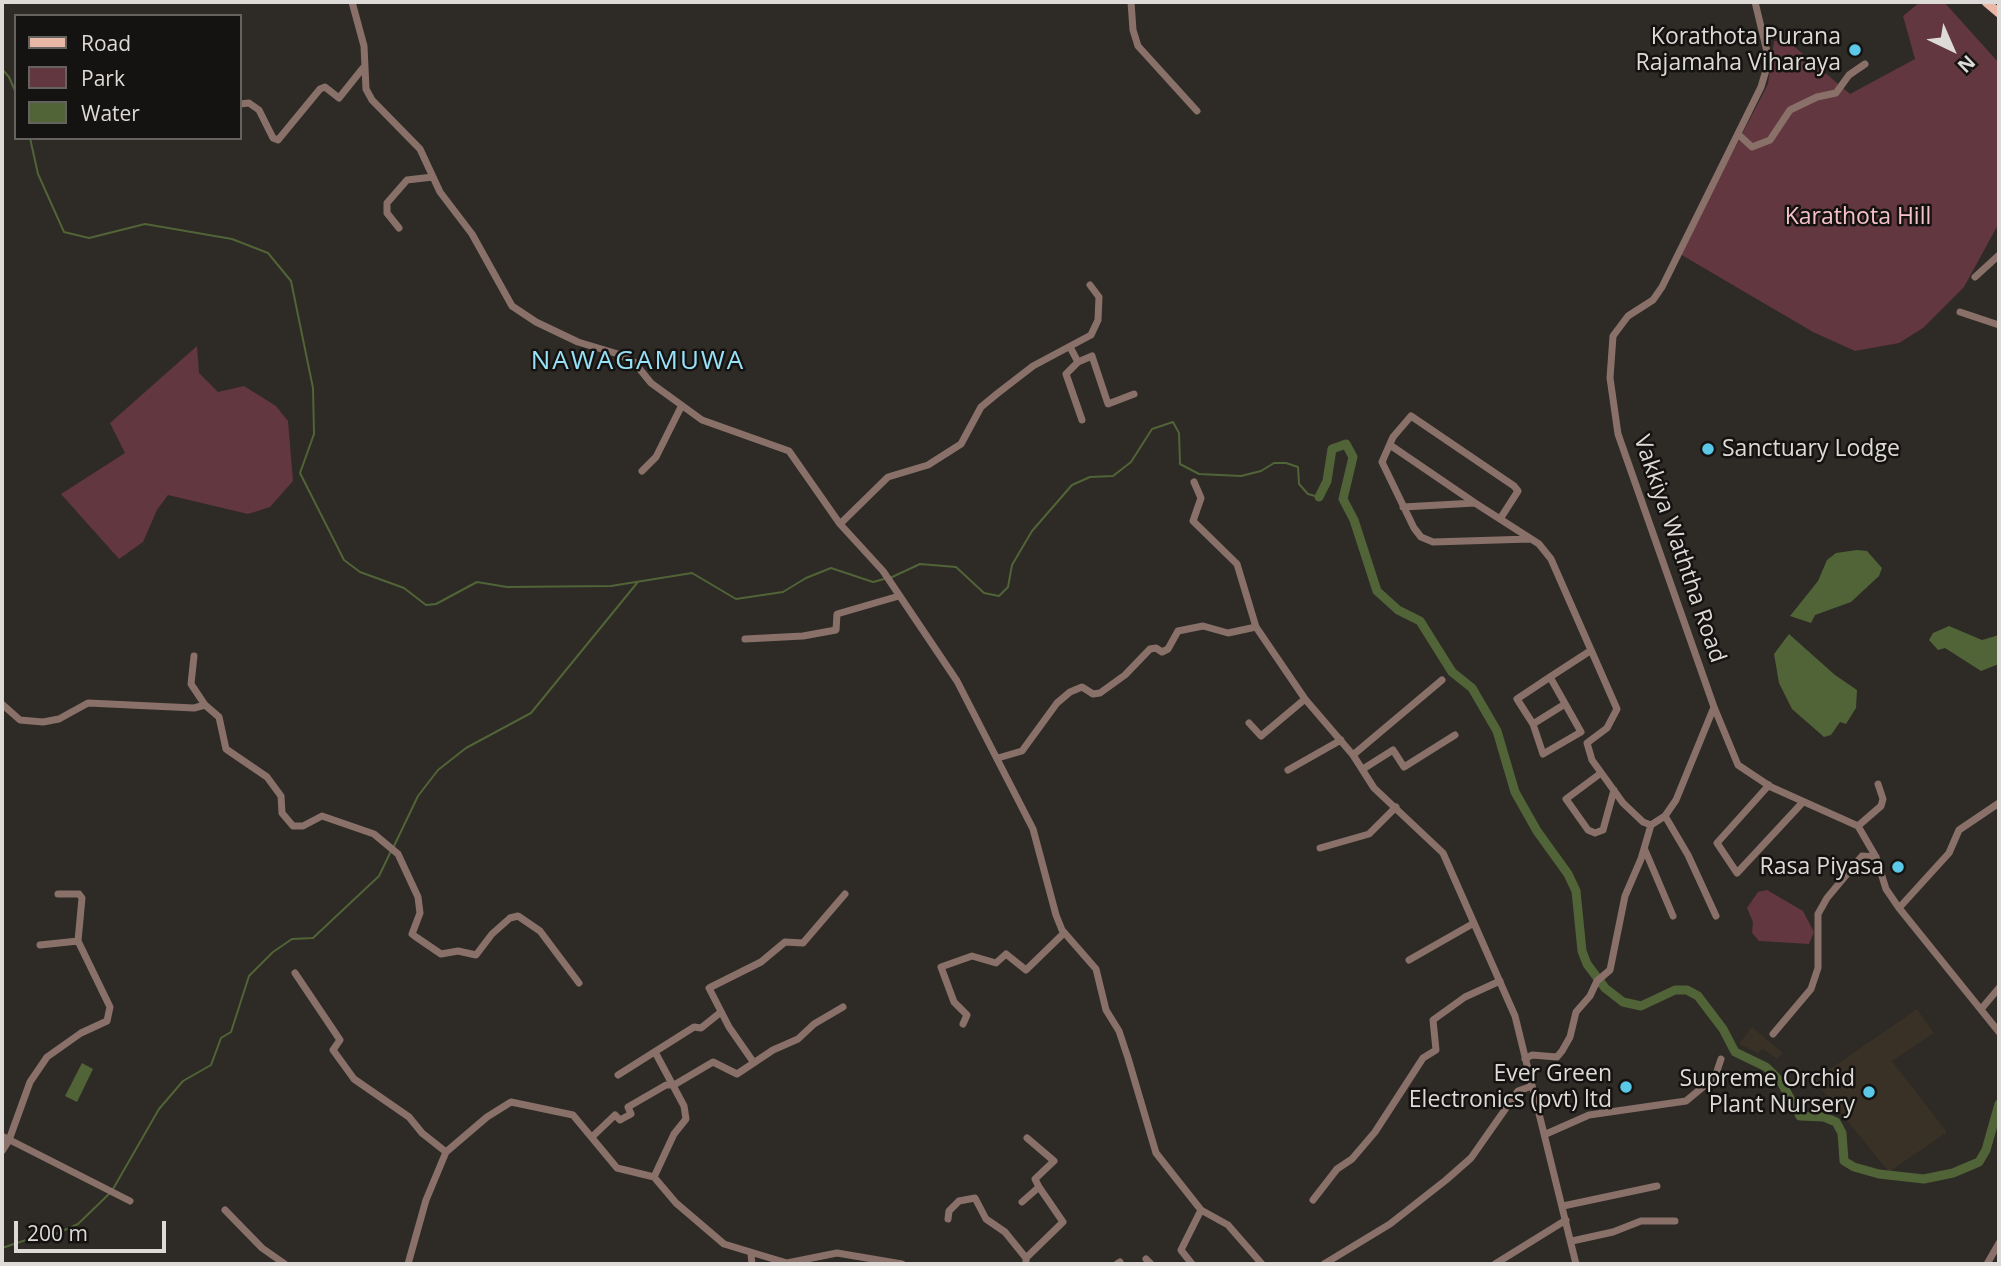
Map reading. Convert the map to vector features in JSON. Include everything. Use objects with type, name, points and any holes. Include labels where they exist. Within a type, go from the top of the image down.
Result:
[{"type":"main road","points":[[1986,2],[1999,13]]},
{"type":"street","points":[[352,2],[365,46],[363,81],[372,100],[420,149],[452,211],[472,234],[495,271],[512,306],[536,322],[578,342],[618,354],[634,362],[652,383],[702,420],[789,451],[840,524],[883,571],[957,681],[1033,829],[1056,915],[1064,933],[1096,969],[1106,1010],[1119,1031],[1156,1153],[1201,1210],[1228,1225],[1262,1264]]},
{"type":"street","points":[[1131,2],[1133,30],[1138,46],[1197,111]]},
{"type":"street","name":"Vakkiya Waththa Road","points":[[1755,2],[1769,60],[1761,87],[1653,300],[1628,316],[1613,336],[1609,360],[1618,434],[1714,707],[1738,765],[1769,785],[1858,826]]},
{"type":"street","points":[[1739,135],[1752,147],[1770,140],[1790,110],[1817,97],[1836,93],[1849,75],[1865,64]]},
{"type":"street","points":[[242,104],[249,103],[260,110],[273,138],[278,140],[320,89],[325,87],[339,98],[364,67]]},
{"type":"street","points":[[399,228],[387,213],[387,203],[407,180],[433,177]]},
{"type":"street","points":[[1975,277],[1999,255]]},
{"type":"street","points":[[840,524],[888,477],[928,465],[961,444],[981,407],[1033,366],[1091,335],[1098,320],[1100,297],[1090,285]]},
{"type":"street","points":[[1960,312],[1999,325]]},
{"type":"street","points":[[1070,347],[1078,362]]},
{"type":"street","points":[[1082,420],[1066,373],[1078,362],[1091,356],[1108,404],[1134,394]]},
{"type":"street","points":[[642,471],[656,457],[681,407]]},
{"type":"street","points":[[1500,519],[1518,491],[1514,486],[1411,416],[1390,445],[1382,462],[1403,507],[1421,537],[1433,542],[1530,539]]},
{"type":"street","points":[[1390,445],[1539,544],[1550,559],[1617,709],[1607,728],[1587,743]]},
{"type":"street","points":[[1194,482],[1201,498],[1193,521],[1237,564],[1256,627],[1305,699],[1353,755],[1374,789],[1443,853],[1515,1016],[1576,1264]]},
{"type":"street","points":[[1403,507],[1475,503]]},
{"type":"street","points":[[745,639],[803,636],[836,630],[837,614],[899,596]]},
{"type":"street","points":[[998,758],[1022,751],[1056,703],[1070,692],[1082,687],[1093,694],[1100,693],[1125,675],[1150,649],[1156,648],[1162,652],[1168,649],[1178,631],[1203,626],[1228,634],[1256,627]]},
{"type":"street","points":[[1581,732],[1543,754],[1533,724],[1517,699],[1590,650]]},
{"type":"street","points":[[194,656],[191,684],[205,705],[219,717],[226,749],[267,777],[281,796],[282,813],[293,826],[303,826],[322,816],[374,834],[398,854],[418,897],[420,914],[412,934],[441,954],[458,951],[476,955],[492,934],[510,918],[518,916],[540,931],[567,962],[579,983]]},
{"type":"street","points":[[1550,677],[1587,743],[1592,760],[1643,822],[1651,825]]},
{"type":"street","points":[[1353,755],[1442,680]]},
{"type":"street","points":[[1249,723],[1261,736],[1305,699]]},
{"type":"street","points":[[2,705],[20,720],[43,722],[59,719],[88,703],[183,708],[205,705]]},
{"type":"street","points":[[1533,724],[1565,704]]},
{"type":"street","points":[[1525,1059],[1532,1055],[1557,1057],[1570,1037],[1576,1012],[1599,980],[1611,970],[1625,896],[1645,850],[1651,825],[1665,816],[1676,800],[1714,707]]},
{"type":"street","points":[[1363,769],[1393,750],[1404,767],[1455,735]]},
{"type":"street","points":[[1289,770],[1341,740]]},
{"type":"street","points":[[1601,773],[1566,799],[1588,830],[1603,830],[1614,790]]},
{"type":"street","points":[[1878,784],[1883,799],[1881,806],[1858,826],[1876,857],[1886,889],[1935,956],[1982,1008],[1999,1032]]},
{"type":"street","points":[[1769,785],[1717,843],[1737,873],[1803,802]]},
{"type":"street","points":[[1899,908],[1949,853],[1958,830],[1999,803]]},
{"type":"street","points":[[1321,848],[1369,834],[1395,807]]},
{"type":"street","points":[[1665,816],[1688,855],[1716,916]]},
{"type":"street","points":[[1645,850],[1673,916]]},
{"type":"street","points":[[1773,1034],[1811,989],[1818,968],[1818,914],[1827,898],[1862,856],[1876,857]]},
{"type":"street","points":[[2,1151],[30,1082],[47,1058],[81,1033],[107,1021],[110,1007],[78,941],[82,898],[79,894],[58,894]]},
{"type":"street","points":[[754,1063],[720,1012],[709,988],[761,962],[785,942],[803,943],[845,894]]},
{"type":"street","points":[[1409,960],[1474,923]]},
{"type":"street","points":[[963,1024],[967,1016],[954,1002],[941,967],[972,956],[996,963],[1006,954],[1026,970],[1064,933]]},
{"type":"street","points":[[40,945],[78,941]]},
{"type":"street","points":[[295,973],[340,1040],[332,1050],[354,1079],[409,1117],[422,1133],[446,1152]]},
{"type":"street","points":[[1312,1200],[1337,1169],[1352,1159],[1375,1132],[1423,1058],[1436,1050],[1433,1020],[1465,997],[1500,981]]},
{"type":"street","points":[[1982,1008],[1999,988]]},
{"type":"street","points":[[593,1136],[615,1115],[620,1120],[631,1114],[628,1107],[666,1085],[674,1085],[713,1062],[737,1074],[798,1039],[814,1024],[843,1006]]},
{"type":"street","points":[[618,1075],[694,1027],[701,1028],[720,1012]]},
{"type":"street","points":[[654,1177],[674,1133],[686,1119],[684,1106],[655,1052]]},
{"type":"street","points":[[1546,1134],[1589,1115],[1686,1101],[1716,1077],[1721,1059]]},
{"type":"street","points":[[1324,1264],[1390,1224],[1446,1180],[1471,1158],[1518,1091],[1532,1086]]},
{"type":"street","points":[[408,1264],[426,1200],[446,1152],[487,1117],[511,1102],[573,1115],[617,1168],[654,1177],[676,1203],[724,1244],[787,1263],[836,1253],[902,1264]]},
{"type":"street","points":[[6,1138],[130,1201]]},
{"type":"street","points":[[948,1219],[948,1211],[959,1201],[975,1198],[986,1219],[1005,1232],[1026,1261],[1063,1222],[1035,1179],[1054,1161],[1027,1138]]},
{"type":"street","points":[[1563,1206],[1657,1186]]},
{"type":"street","points":[[1022,1202],[1039,1187]]},
{"type":"street","points":[[225,1210],[262,1248],[285,1264]]},
{"type":"street","points":[[1192,1264],[1181,1250],[1201,1210]]},
{"type":"street","points":[[1495,1264],[1566,1220]]},
{"type":"street","points":[[1572,1241],[1627,1228],[1640,1221],[1675,1221]]},
{"type":"street","points":[[1987,1264],[1999,1243]]},
{"type":"street","points":[[751,1254],[752,1264]]},
{"type":"shaded area","name":"Supreme Orchid Plant Nursery","points":[[1917,1009],[1934,1033],[1892,1061],[1947,1132],[1889,1172],[1814,1080]]},
{"type":"shaded area","points":[[1752,1027],[1783,1053],[1777,1059],[1763,1049],[1758,1053],[1739,1044]]},
{"type":"green space","name":"Karathota Hill","points":[[1920,2],[1944,2],[1999,63],[1999,223],[1964,287],[1923,328],[1899,343],[1855,351],[1813,332],[1680,254],[1768,84],[1774,41],[1789,42],[1850,94],[1915,59],[1903,16]]},
{"type":"green space","points":[[197,346],[199,373],[218,392],[244,386],[276,406],[288,421],[293,481],[270,507],[248,514],[168,495],[157,510],[143,542],[119,559],[61,494],[125,453],[110,423]]},
{"type":"green space","points":[[1767,890],[1803,911],[1814,932],[1809,944],[1759,941],[1752,933],[1753,922],[1747,908],[1758,892]]},
{"type":"water","points":[[1867,551],[1882,568],[1879,576],[1851,602],[1815,615],[1811,623],[1790,616],[1818,581],[1827,560],[1836,553]]},
{"type":"water","points":[[1949,626],[1982,640],[1999,635],[1999,664],[1981,671],[1945,648],[1938,650],[1929,640],[1933,633]]},
{"type":"water","points":[[1789,634],[1835,675],[1857,690],[1856,708],[1846,724],[1840,722],[1831,735],[1824,737],[1792,709],[1779,683],[1774,654]]},
{"type":"water","points":[[82,1063],[93,1069],[77,1102],[65,1096]]},
{"type":"waterway","points":[[2,69],[14,88]]},
{"type":"waterway","points":[[30,140],[38,174],[64,232],[89,238],[145,224],[232,239],[268,253],[291,281],[313,388],[314,434],[300,473],[344,560],[360,572],[404,588],[426,605],[436,604],[477,582],[507,587],[611,586],[692,573],[736,599],[783,592],[806,578],[831,568],[873,582],[884,579]]},
{"type":"waterway","points":[[890,578],[920,564],[956,567],[984,593],[999,596],[1008,587],[1012,565],[1032,531],[1072,485],[1090,477],[1113,476],[1131,462],[1152,429],[1173,422],[1179,433],[1180,464],[1199,474],[1241,476],[1261,471],[1274,463],[1286,463],[1298,467],[1299,484],[1308,494],[1319,497]]},
{"type":"waterway","points":[[1319,497],[1327,481],[1332,449],[1346,444],[1353,457],[1343,499],[1354,520],[1377,591],[1398,610],[1420,621],[1452,672],[1472,688],[1497,731],[1515,792],[1537,831],[1568,874],[1576,891],[1582,951],[1587,964],[1605,988],[1623,1002],[1641,1006],[1675,990],[1687,990],[1698,996],[1723,1029],[1735,1052],[1766,1067],[1781,1082],[1800,1116],[1824,1117],[1836,1122],[1842,1133],[1844,1161],[1854,1167],[1879,1174],[1924,1179],[1953,1173],[1979,1162],[1986,1150],[1999,1104]]},
{"type":"waterway","points":[[394,846],[418,796],[438,770],[466,748],[531,713],[637,583]]},
{"type":"waterway","points":[[113,1189],[159,1109],[183,1081],[211,1065],[221,1038],[231,1032],[249,976],[273,952],[292,939],[313,938],[379,876],[391,851]]},
{"type":"waterway","points":[[2,1248],[29,1239],[49,1237],[78,1224],[110,1193]]},
{"type":"place","name":"Korathota Purana Rajamaha Viharaya","points":[[1855,50]]},
{"type":"place","name":"Sanctuary Lodge","points":[[1708,449]]},
{"type":"place","name":"Rasa Piyasa","points":[[1898,867]]},
{"type":"place","name":"Ever Green Electronics (pvt) ltd","points":[[1626,1087]]},
{"type":"place","name":"Supreme Orchid Plant Nursery","points":[[1869,1092]]},
{"type":"district","name":"NAWAGAMUWA","points":[[638,362]]}]
